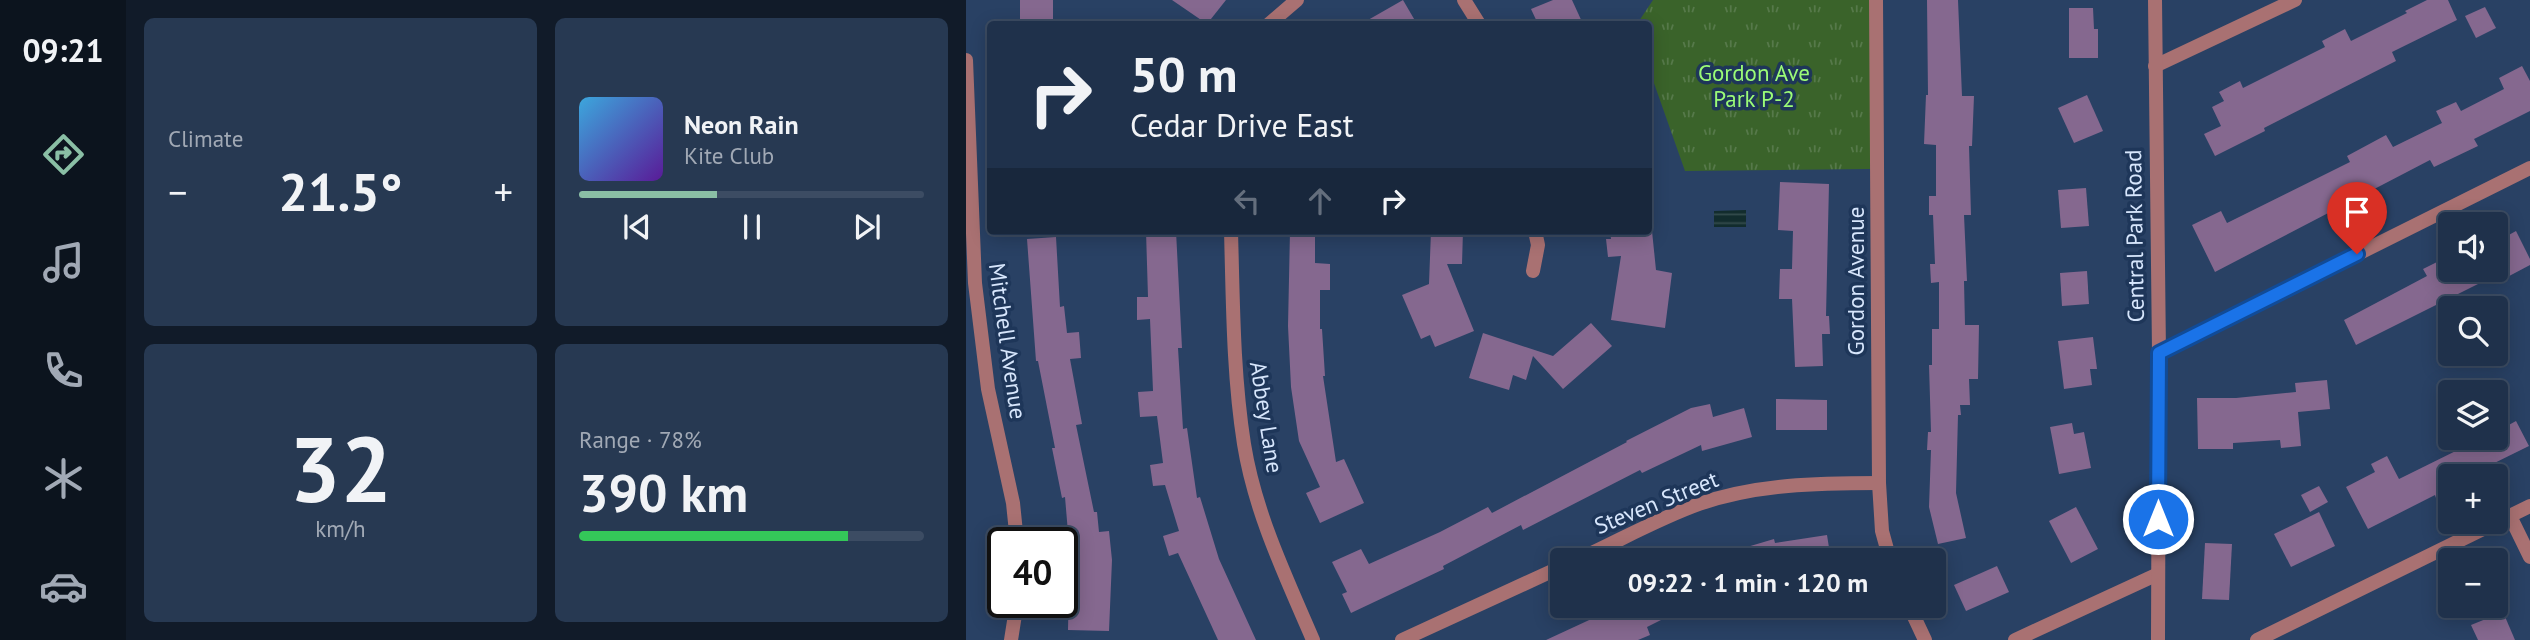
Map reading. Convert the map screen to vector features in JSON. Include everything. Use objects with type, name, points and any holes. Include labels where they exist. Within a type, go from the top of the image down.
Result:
[{"type":"street","points":[[1272,21],[1297,0]]},
{"type":"street","points":[[1464,0],[1477,21]]},
{"type":"street","name":"Gordon Avenue","points":[[1876,0],[1879,483],[1882,531],[1887,548]]},
{"type":"street","name":"Central Park Road","points":[[2155,0],[2159,353],[2158,640]]},
{"type":"street","points":[[2155,66],[2295,0]]},
{"type":"street","name":"Mitchell Avenue","points":[[966,60],[975,283],[988,389],[1013,503],[1015,527]]},
{"type":"street","points":[[2159,353],[2530,168]]},
{"type":"street","name":"Abbey Lane","points":[[1231,235],[1234,343],[1244,446],[1268,536],[1313,640]]},
{"type":"street","points":[[1533,271],[1538,245],[1536,235]]},
{"type":"street","name":"Steven Street","points":[[1603,548],[1698,504],[1748,491],[1812,483],[1879,483]]},
{"type":"street","points":[[2257,640],[2530,506]]},
{"type":"street","points":[[2510,516],[2530,557]]},
{"type":"street","points":[[1402,640],[1550,572]]},
{"type":"street","points":[[2015,640],[2158,574]]},
{"type":"street","points":[[1011,640],[1014,618]]},
{"type":"street","points":[[1915,618],[1925,640]]},
{"type":"green space","name":"Gordon Ave Park P-2","points":[[1653,0],[1870,0],[1870,169],[1685,171],[1652,78],[1652,21],[1639,21]]},
{"type":"shaded area","points":[[1746,210],[1746,227],[1714,227],[1714,211]]},
{"type":"building","points":[[1020,0],[1053,0],[1053,21],[1020,21]]},
{"type":"building","points":[[1172,0],[1226,0],[1209,21],[1203,21]]},
{"type":"building","points":[[1403,0],[1415,21],[1366,21]]},
{"type":"building","points":[[1553,0],[1572,0],[1582,21],[1537,21],[1531,9]]},
{"type":"building","points":[[1927,0],[1958,0],[1962,96],[1974,96],[1972,146],[1969,146],[1971,215],[1964,215],[1967,281],[1964,281],[1965,325],[1979,325],[1978,379],[1969,379],[1970,405],[1960,405],[1961,415],[1958,415],[1956,493],[1966,538],[1938,544],[1929,507],[1931,450],[1927,450],[1928,432],[1931,432],[1929,365],[1932,365],[1932,329],[1939,329],[1939,282],[1931,283],[1930,264],[1935,264],[1933,215],[1929,215],[1929,196],[1936,196],[1936,145],[1924,144],[1928,95]]},
{"type":"building","points":[[2427,0],[2448,0],[2457,20],[2392,52],[2396,61],[2215,156],[2204,134],[2221,126],[2212,107],[2224,101],[2219,92],[2240,81],[2243,88],[2325,47],[2322,41],[2345,29],[2351,41]]},
{"type":"building","points":[[2485,7],[2496,28],[2476,38],[2465,16]]},
{"type":"building","points":[[2069,8],[2093,8],[2094,29],[2098,29],[2098,58],[2069,58]]},
{"type":"building","points":[[2522,66],[2530,81],[2530,111],[2474,139],[2478,146],[2434,167],[2430,160],[2215,272],[2192,225],[2221,211],[2227,223],[2350,162],[2347,156],[2386,135],[2393,147],[2442,123],[2436,111],[2456,102],[2461,111],[2504,89],[2499,78]]},
{"type":"building","points":[[2087,95],[2103,131],[2074,143],[2058,108]]},
{"type":"building","points":[[1780,182],[1829,184],[1826,316],[1829,316],[1830,334],[1822,334],[1823,366],[1795,367],[1792,299],[1779,299],[1780,269],[1792,269],[1793,231],[1778,230]]},
{"type":"building","points":[[2086,188],[2089,226],[2061,228],[2058,190]]},
{"type":"building","points":[[1652,231],[1656,270],[1672,273],[1665,328],[1611,320],[1621,256],[1608,257],[1606,239],[1611,239],[1610,235],[1652,235]]},
{"type":"building","points":[[2516,231],[2530,259],[2530,265],[2508,277],[2508,235]]},
{"type":"building","points":[[1146,235],[1176,235],[1182,348],[1178,348],[1183,429],[1187,428],[1197,498],[1200,497],[1219,559],[1256,640],[1218,640],[1178,553],[1169,556],[1163,536],[1179,531],[1165,485],[1153,486],[1150,465],[1163,463],[1157,416],[1140,417],[1138,392],[1153,391],[1150,319],[1137,320],[1137,297],[1148,297]]},
{"type":"building","points":[[1290,235],[1315,235],[1315,263],[1330,264],[1330,290],[1320,290],[1320,329],[1323,376],[1336,462],[1344,459],[1364,503],[1320,523],[1306,493],[1320,487],[1299,441],[1291,387],[1288,326]]},
{"type":"building","points":[[1431,235],[1463,235],[1462,264],[1447,264],[1474,331],[1435,347],[1430,335],[1421,339],[1402,295],[1429,284]]},
{"type":"building","points":[[1056,237],[1060,307],[1064,306],[1067,333],[1079,332],[1081,358],[1070,359],[1082,424],[1076,425],[1094,512],[1097,512],[1099,532],[1109,531],[1112,560],[1109,631],[1068,630],[1068,618],[1078,618],[1078,527],[1068,527],[1065,497],[1062,498],[1052,448],[1055,448],[1036,361],[1027,239]]},
{"type":"building","points":[[2438,262],[2438,282],[2482,282],[2454,296],[2438,296],[2438,304],[2356,345],[2344,320],[2427,276],[2423,269]]},
{"type":"building","points":[[2087,271],[2089,304],[2062,306],[2060,273]]},
{"type":"building","points":[[1591,323],[1612,346],[1563,389],[1533,356],[1526,380],[1513,375],[1509,390],[1469,378],[1483,333],[1553,356]]},
{"type":"building","points":[[2093,337],[2097,369],[2090,369],[2092,385],[2064,389],[2058,341]]},
{"type":"building","points":[[2327,380],[2330,409],[2298,412],[2301,446],[2281,448],[2280,440],[2233,443],[2233,449],[2198,449],[2197,398],[2236,398],[2296,392],[2295,383]]},
{"type":"building","points":[[1776,399],[1827,400],[1827,430],[1776,430]]},
{"type":"building","points":[[1710,404],[1713,417],[1744,408],[1752,437],[1702,451],[1701,445],[1642,473],[1640,470],[1523,530],[1521,525],[1443,566],[1444,569],[1351,613],[1342,594],[1347,592],[1332,562],[1361,549],[1369,564],[1488,507],[1492,513],[1691,408]]},
{"type":"building","points":[[2516,421],[2529,446],[2492,464],[2438,464],[2438,497],[2435,495],[2368,529],[2346,487],[2375,472],[2371,464],[2387,456],[2399,479],[2458,450],[2508,450],[2508,425]]},
{"type":"building","points":[[2072,423],[2074,434],[2084,432],[2091,468],[2059,474],[2050,427]]},
{"type":"building","points":[[2319,486],[2328,502],[2310,512],[2301,495]]},
{"type":"building","points":[[2076,507],[2098,549],[2071,563],[2049,521]]},
{"type":"building","points":[[2319,512],[2335,546],[2291,567],[2274,534]]},
{"type":"building","points":[[1827,535],[1829,548],[1744,548],[1774,539],[1775,543]]},
{"type":"building","points":[[2205,543],[2232,544],[2229,600],[2202,599]]},
{"type":"building","points":[[1997,566],[2009,592],[1966,611],[1954,585]]},
{"type":"building","points":[[1594,618],[1665,618],[1647,627],[1650,635],[1638,640],[1546,640]]},
{"type":"building","points":[[2488,618],[2506,618],[2515,640],[2478,640],[2471,625]]},
{"type":"route","points":[[2158,519],[2159,353],[2357,254]]}]
